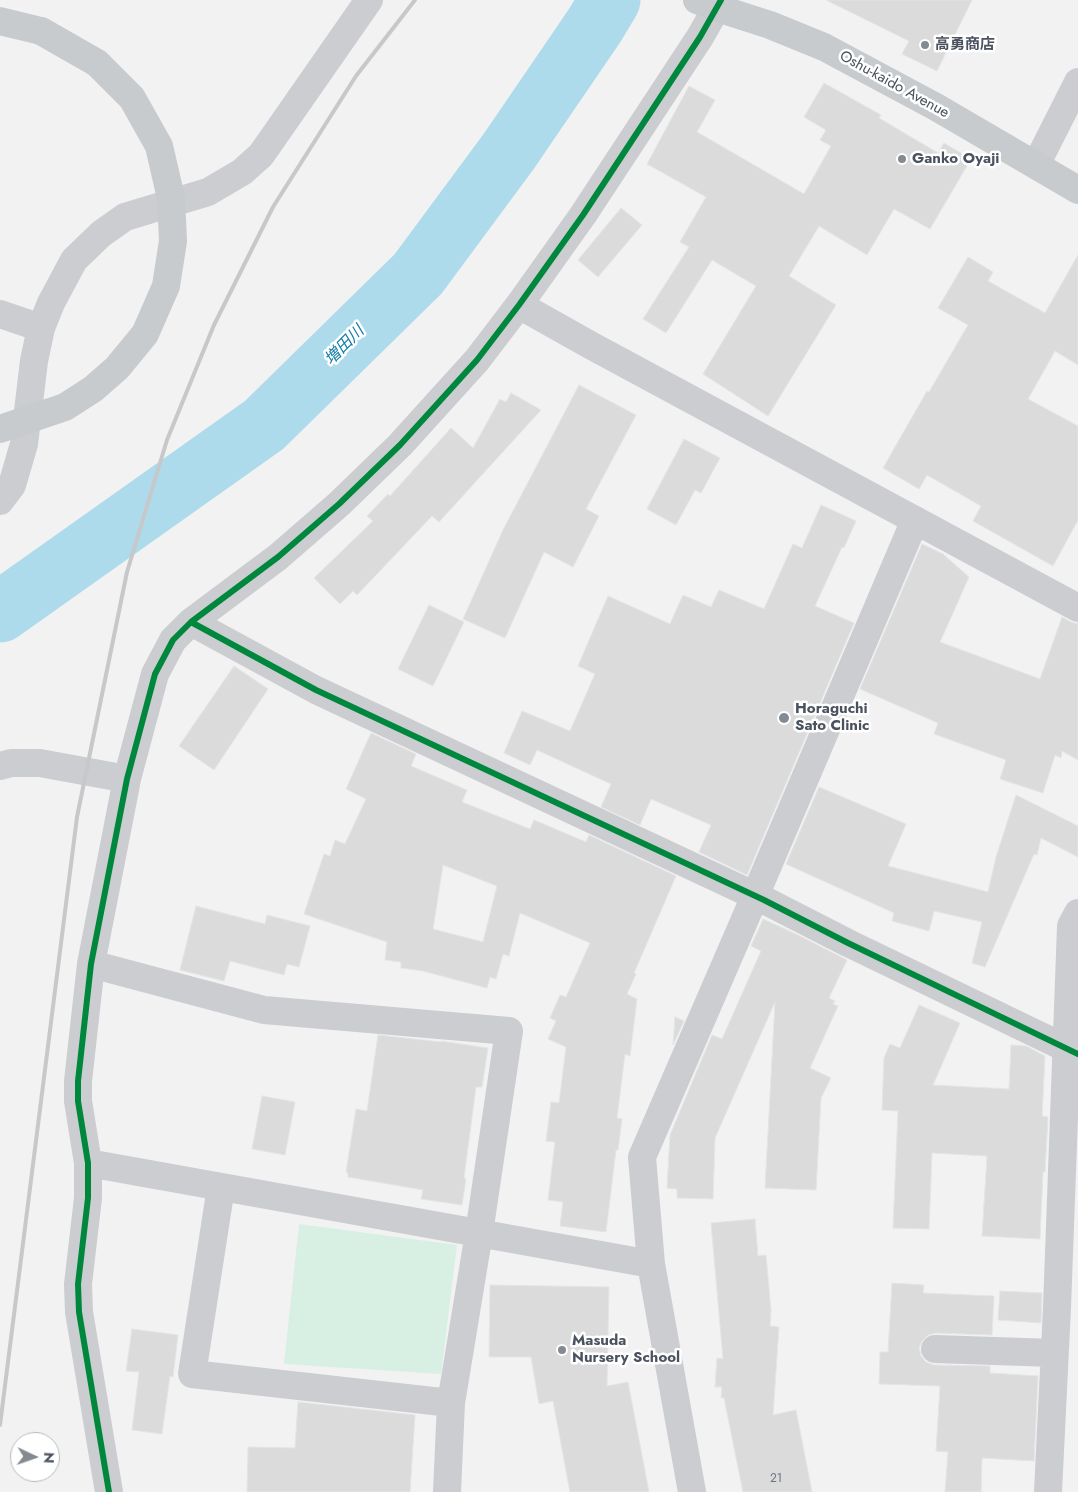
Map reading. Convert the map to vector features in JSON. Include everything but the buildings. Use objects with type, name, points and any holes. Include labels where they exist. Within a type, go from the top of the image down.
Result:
[{"type":"main road","name":"Oshu-kaido Avenue","points":[[709,2],[824,47],[936,107],[1078,190]]},
{"type":"main road","points":[[0,21],[41,31],[97,63],[132,98],[159,146],[171,198],[173,241],[166,286],[145,334],[117,368],[92,389],[65,407],[0,429]]},
{"type":"street","points":[[0,501],[12,485],[24,444],[34,361],[41,328],[51,303],[74,260],[101,234],[125,217],[208,192],[242,172],[261,154],[369,0]]},
{"type":"street","points":[[109,1492],[79,1312],[78,1284],[88,1198],[88,1163],[78,1101],[78,1082],[91,964],[126,779],[155,674],[174,640],[191,622],[278,557],[346,498],[400,445],[470,367],[519,305],[583,215],[700,38],[709,2]]},
{"type":"street","points":[[1036,165],[1078,82]]},
{"type":"street","points":[[519,305],[581,341],[1078,608]]},
{"type":"street","points":[[0,314],[41,328]]},
{"type":"street","points":[[692,1492],[651,1264],[642,1157],[915,520]]},
{"type":"street","points":[[191,622],[306,685],[755,896],[1072,1052]]},
{"type":"street","points":[[0,766],[11,763],[40,763],[126,779]]},
{"type":"street","points":[[1048,1492],[1054,1353],[1072,1052],[1071,926],[1078,913]]},
{"type":"street","points":[[91,964],[264,1010],[510,1031],[451,1403],[447,1492]]},
{"type":"street","points":[[88,1163],[651,1264]]},
{"type":"street","points":[[221,1187],[192,1374],[451,1403]]},
{"type":"street","points":[[935,1349],[1054,1353]]},
{"type":"green space","points":[[299,1224],[457,1245],[441,1374],[284,1364]]},
{"type":"waterway","name":"増田川","points":[[0,612],[264,425],[418,274],[509,151],[610,0]]},
{"type":"railway","points":[[0,1425],[77,817],[127,572],[167,440],[214,325],[273,207],[356,76],[415,0]]},
{"type":"cycle path","points":[[109,1492],[79,1312],[78,1284],[88,1198],[88,1163],[78,1101],[78,1081],[91,964],[127,779],[155,674],[173,640],[191,622],[278,557],[339,504],[400,445],[477,360],[583,215],[700,37],[721,0]]},
{"type":"cycle path","points":[[191,622],[316,690],[764,900],[848,943],[1078,1054]]},
{"type":"place","name":"高勇商店","points":[[925,45]]},
{"type":"place","name":"Ganko Oyaji","points":[[902,159]]},
{"type":"place","name":"Horaguchi Sato Clinic","points":[[784,718]]},
{"type":"place","name":"Masuda Nursery School","points":[[562,1350]]}]
